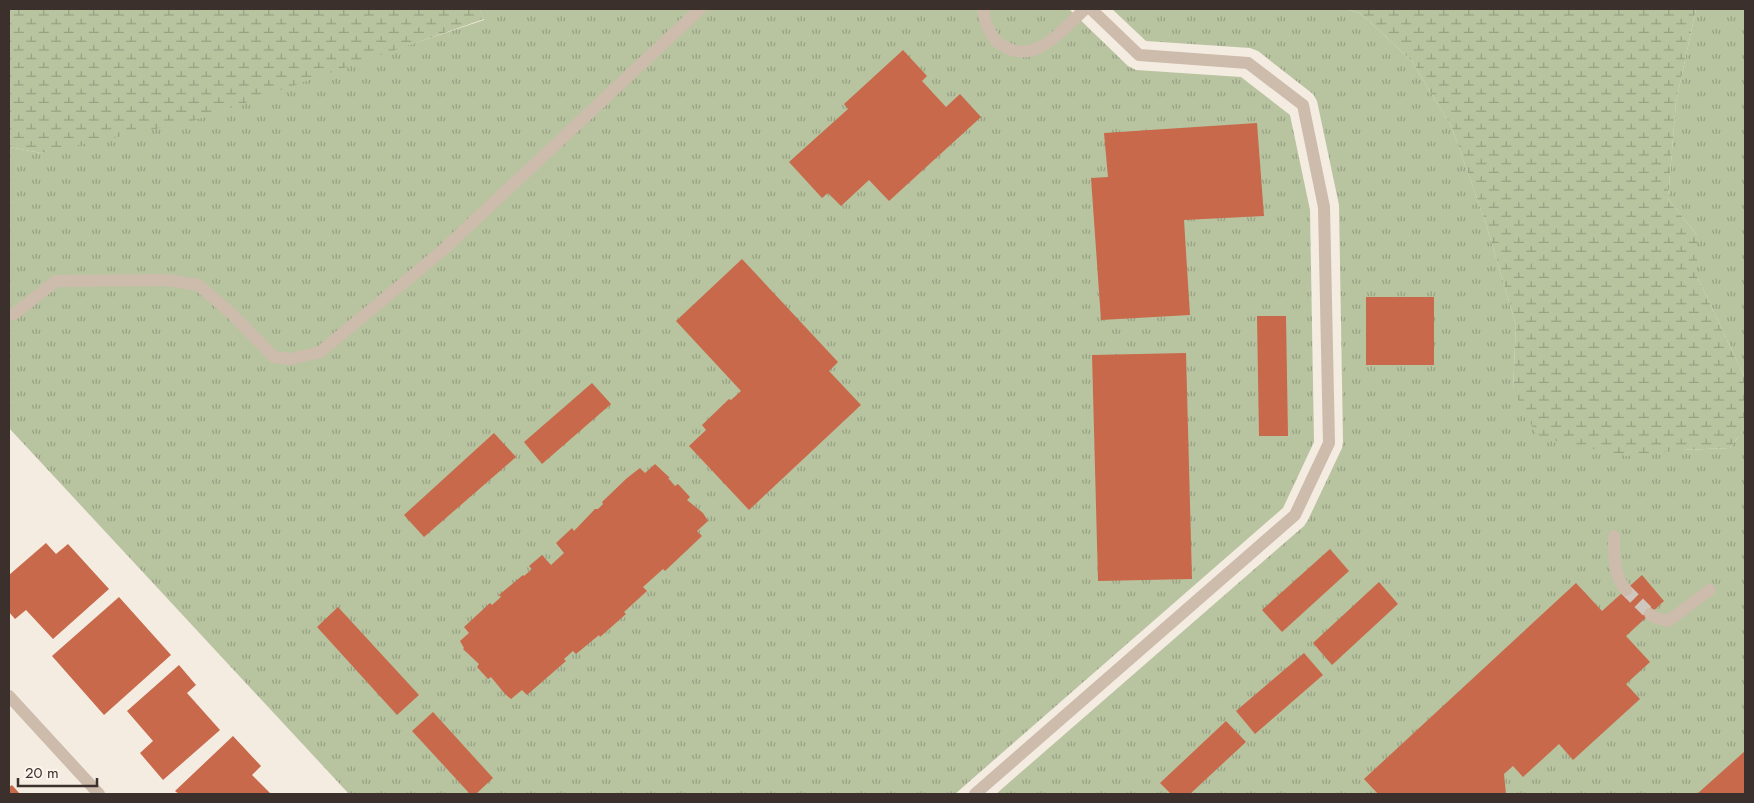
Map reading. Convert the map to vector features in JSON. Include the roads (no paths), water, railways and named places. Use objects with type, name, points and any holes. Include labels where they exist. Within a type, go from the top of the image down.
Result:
[{"type":"street","points":[[14,314],[56,281],[167,280],[198,285],[231,312],[274,357],[291,359],[320,352],[442,251],[700,9]]},
{"type":"street","points":[[984,9],[986,27],[999,44],[1016,51],[1029,51],[1047,44],[1085,9]]},
{"type":"street","points":[[975,794],[1295,515],[1329,443],[1324,207],[1303,105],[1248,63],[1139,56],[1091,9]]},
{"type":"street","points":[[1614,536],[1614,560],[1620,583],[1626,590]]},
{"type":"street","points":[[1650,614],[1653,617],[1668,621],[1710,590]]},
{"type":"street","points":[[9,696],[99,794]]},
{"type":"tunnel","points":[[1626,590],[1650,614]]}]
